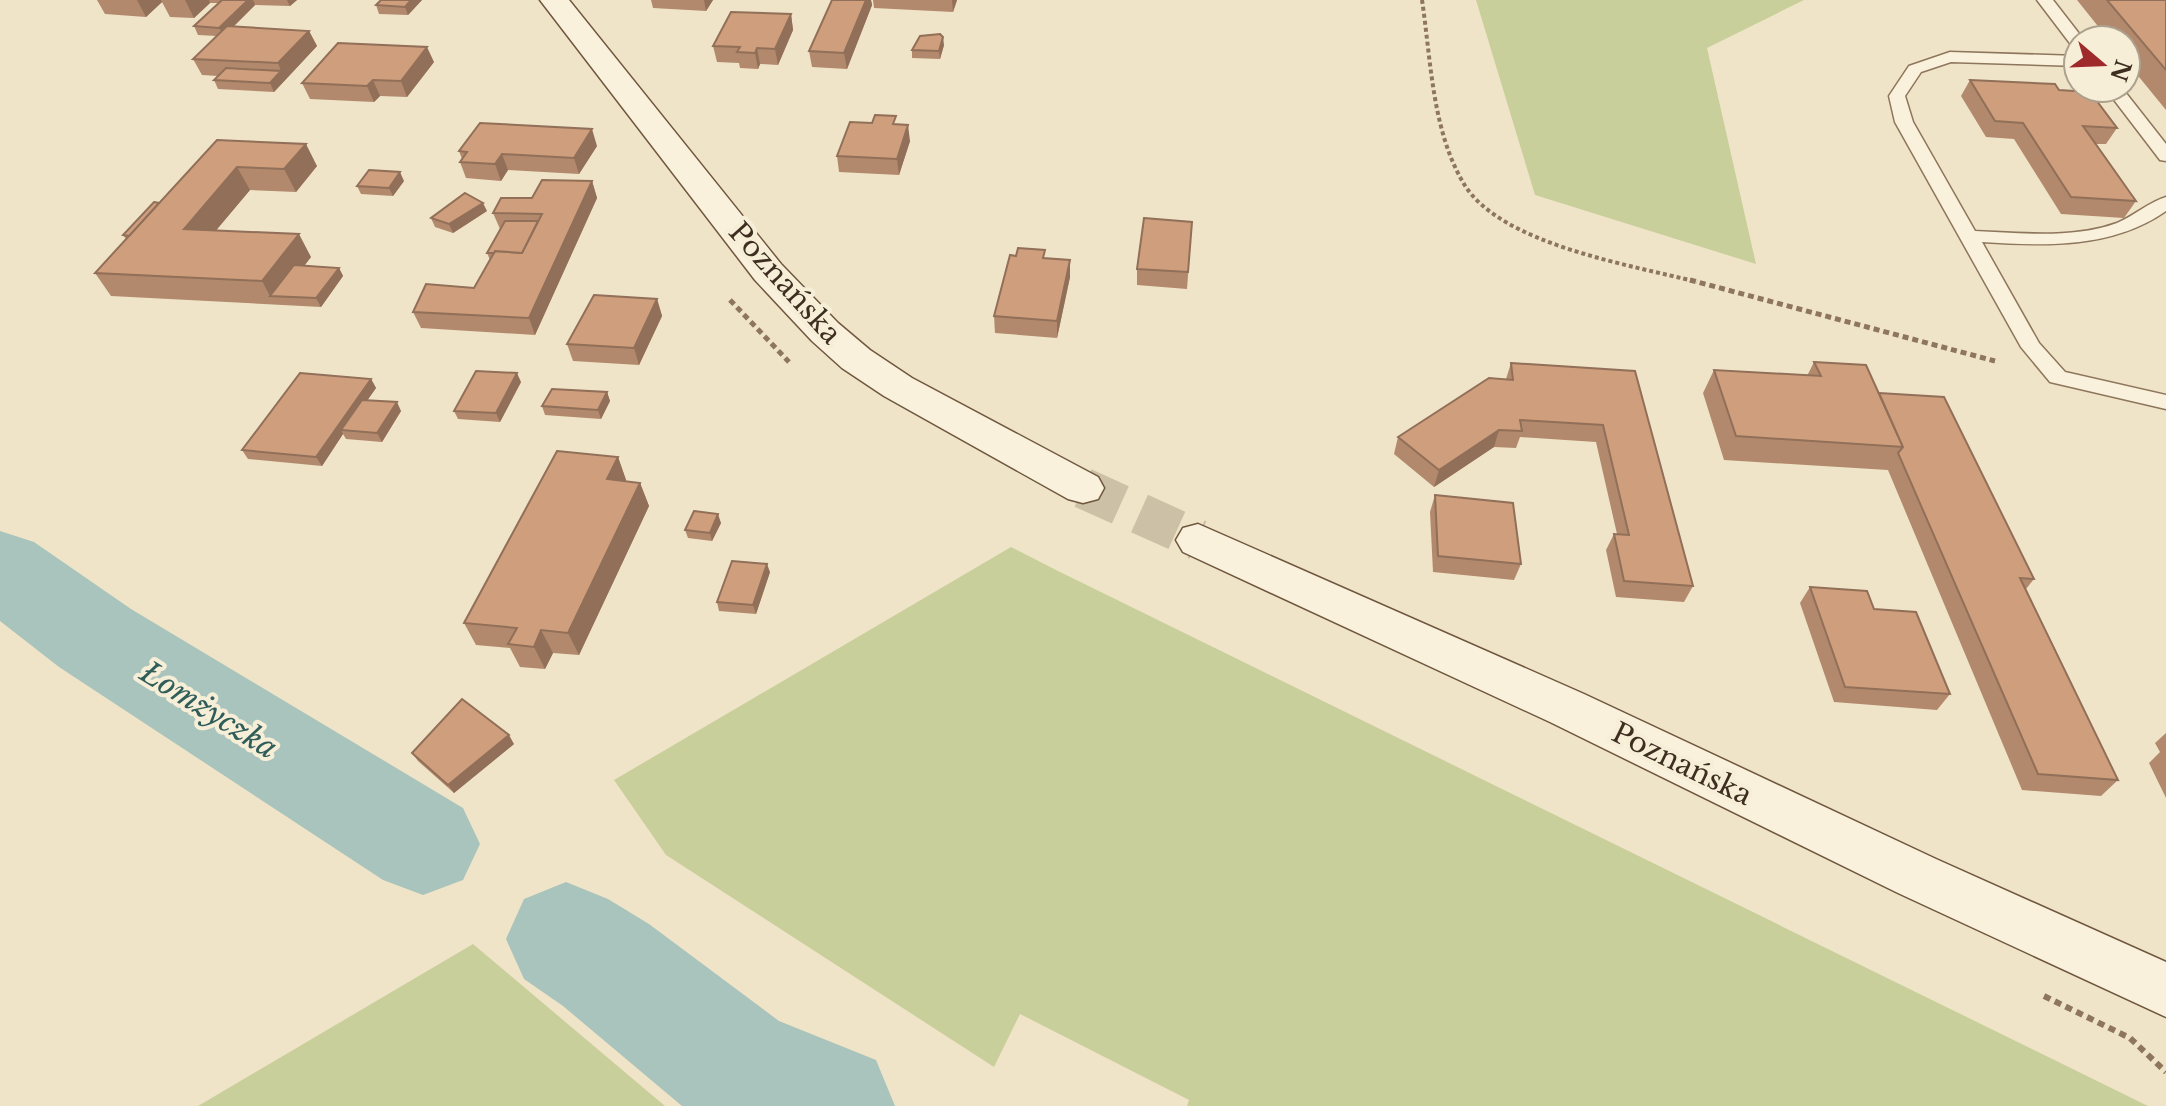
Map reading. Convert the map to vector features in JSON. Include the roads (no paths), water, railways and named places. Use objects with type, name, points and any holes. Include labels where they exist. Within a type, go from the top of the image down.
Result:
[{"type":"street","name":"Poznańska","points":[[554,0],[768,272],[825,332],[856,359],[898,387],[1083,488]]},
{"type":"street","name":"Poznańska","points":[[1198,540],[1567,708],[1917,876],[2166,990]]},
{"type":"lane","points":[[2045,0],[2063,24]]},
{"type":"lane","points":[[2062,60],[1950,57],[1915,69],[1897,96],[1904,122],[2031,347],[2058,377],[2166,402]]},
{"type":"lane","points":[[2125,104],[2166,156]]},
{"type":"lane","points":[[1968,236],[2065,238],[2144,221],[2166,203]]},
{"type":"waterway","name":"Łomżyczka","points":[[0,568],[95,638],[423,844]]},
{"type":"waterway","name":"Łomżyczka","points":[[566,939],[606,965],[738,1070],[830,1106]]},
{"type":"tunnel","points":[[1083,488],[1198,540]]}]
